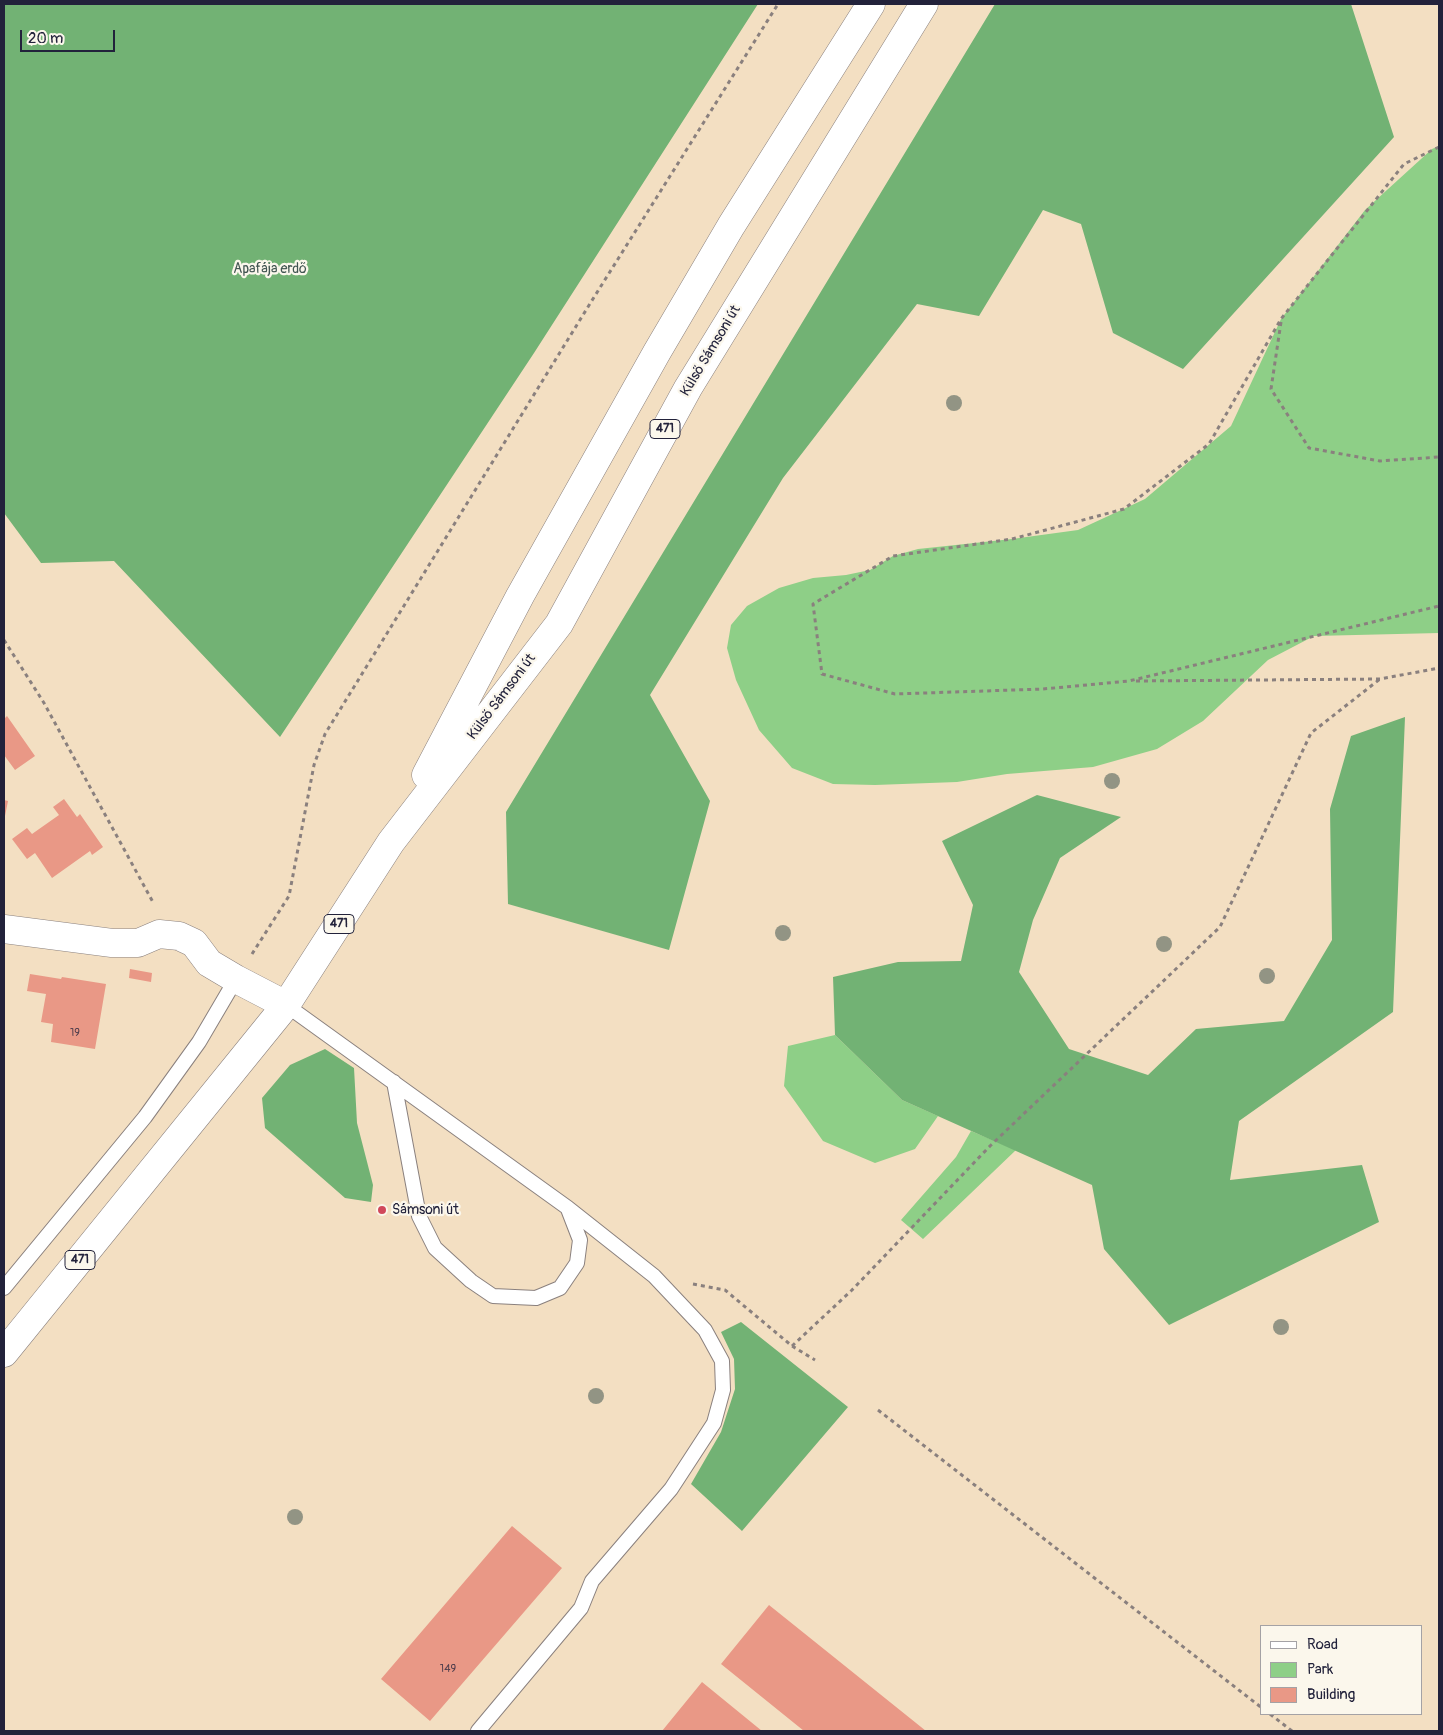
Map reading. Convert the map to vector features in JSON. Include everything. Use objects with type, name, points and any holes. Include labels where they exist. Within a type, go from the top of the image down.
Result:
[{"type":"main road","name":"Külső Sámsoni út","points":[[391,842],[520,596],[657,352],[731,226],[872,4]]},
{"type":"main road","name":"Külső Sámsoni út","points":[[286,1005],[391,842],[559,624],[688,388],[924,4]]},
{"type":"main road","points":[[4,929],[112,944],[138,943],[160,934],[179,936],[194,943],[209,963],[236,980],[286,1005]]},
{"type":"main road","name":"471","points":[[4,1353],[286,1005]]},
{"type":"lane","points":[[4,1288],[145,1117],[199,1042],[236,980]]},
{"type":"lane","points":[[286,1005],[568,1208],[654,1276],[704,1330],[722,1361],[723,1390],[714,1423],[671,1489],[592,1581],[580,1608],[478,1731]]},
{"type":"lane","points":[[394,1082],[419,1216],[435,1248],[471,1281],[493,1296],[536,1298],[560,1288],[577,1263],[580,1240],[568,1208]]},
{"type":"path","points":[[236,980],[289,896],[314,764],[325,734],[591,302],[778,4]]},
{"type":"path","points":[[1439,147],[1404,164],[1281,319],[1209,444],[1124,509],[1012,539],[893,556],[814,604],[822,674],[896,694],[1043,689],[1129,681],[1380,679],[1439,668]]},
{"type":"path","points":[[1281,319],[1271,389],[1309,448],[1380,461],[1439,457]]},
{"type":"path","points":[[1129,681],[1439,606]]},
{"type":"path","points":[[4,640],[44,703],[154,904],[160,934]]},
{"type":"path","points":[[792,1346],[852,1290],[990,1146],[1220,926],[1311,733],[1380,679]]},
{"type":"path","points":[[654,1276],[725,1290],[792,1346],[815,1360]]},
{"type":"path","points":[[878,1410],[1260,1706]]},
{"type":"path","points":[[1271,1715],[1292,1731]]},
{"type":"green space","name":"Apafája erdő","points":[[4,4],[758,4],[534,353],[280,737],[114,561],[41,563],[4,513]]},
{"type":"green space","points":[[995,4],[1351,4],[1394,137],[1183,369],[1113,333],[1081,224],[1043,210],[979,316],[917,304],[783,478],[650,695],[710,801],[669,950],[508,904],[506,812]]},
{"type":"green space","points":[[1439,146],[1439,633],[1314,636],[1268,660],[1203,721],[1157,749],[1093,767],[1007,774],[957,782],[875,785],[833,784],[792,768],[759,730],[736,680],[727,648],[731,625],[747,606],[779,588],[813,578],[846,575],[870,570],[893,556],[918,549],[1078,530],[1145,499],[1231,426],[1281,319],[1365,210],[1432,149]]},
{"type":"green space","points":[[1405,717],[1393,1012],[1239,1121],[1230,1180],[1362,1165],[1379,1222],[1169,1325],[1104,1249],[1092,1185],[902,1100],[835,1035],[833,977],[898,962],[961,961],[973,905],[942,841],[1037,795],[1121,817],[1060,858],[1033,920],[1019,972],[1069,1049],[1148,1075],[1196,1029],[1284,1021],[1332,940],[1330,809],[1351,736]]},
{"type":"green space","points":[[835,1035],[902,1100],[938,1116],[915,1149],[875,1163],[823,1141],[784,1086],[788,1046]]},
{"type":"green space","points":[[325,1049],[354,1068],[357,1123],[373,1185],[371,1202],[345,1198],[265,1128],[262,1098],[290,1065]]},
{"type":"green space","points":[[971,1131],[1016,1150],[923,1239],[901,1220],[956,1157]]},
{"type":"green space","points":[[741,1322],[848,1407],[742,1531],[691,1484],[721,1432],[735,1389],[734,1359],[721,1332]]},
{"type":"building","points":[[7,716],[35,756],[15,770],[4,755],[4,719]]},
{"type":"building","points":[[64,799],[77,817],[80,814],[103,847],[92,855],[90,851],[52,878],[35,853],[27,859],[12,839],[27,828],[32,834],[59,815],[53,807]]},
{"type":"building","points":[[4,800],[8,801],[5,816],[4,816]]},
{"type":"building","points":[[130,969],[152,973],[151,982],[129,978]]},
{"type":"building","points":[[30,974],[106,984],[95,1049],[51,1042],[53,1024],[41,1022],[46,994],[27,991]]},
{"type":"building","points":[[512,1526],[562,1568],[430,1721],[381,1679]]},
{"type":"building","points":[[769,1605],[926,1731],[804,1731],[721,1664]]},
{"type":"building","points":[[702,1682],[762,1731],[662,1731]]},
{"type":"place","name":"Sámsoni út","points":[[382,1210]]}]
